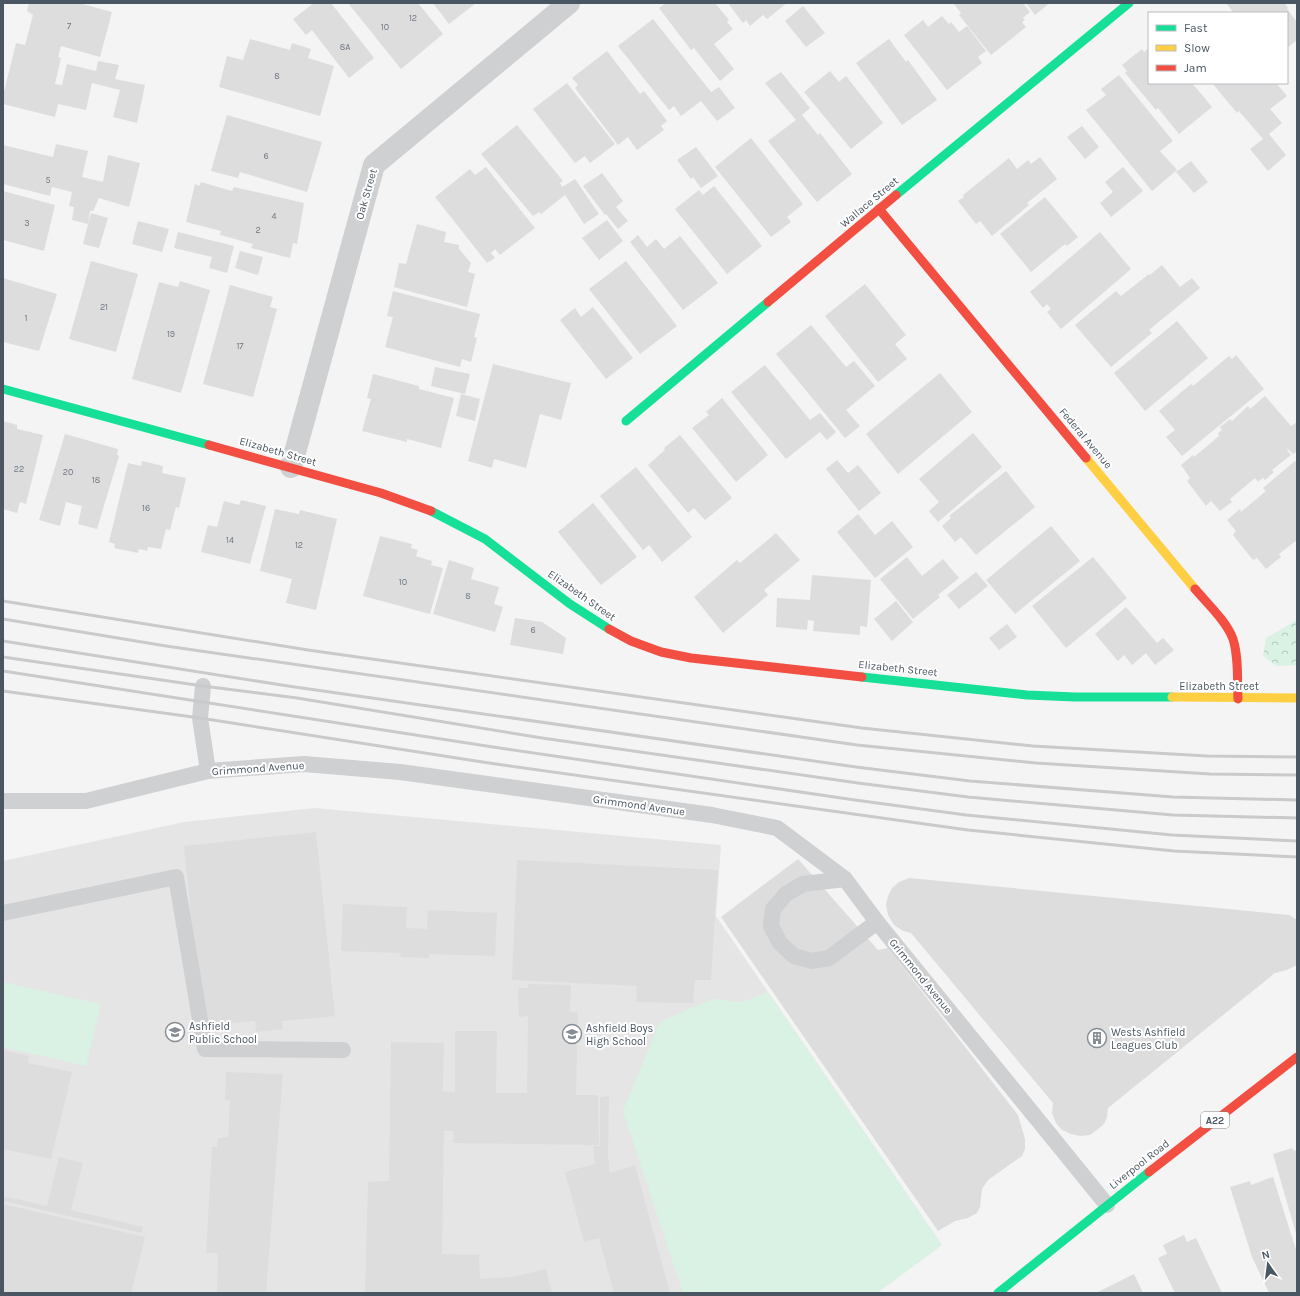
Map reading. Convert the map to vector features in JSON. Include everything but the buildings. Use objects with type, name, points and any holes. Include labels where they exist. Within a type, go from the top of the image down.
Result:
[{"type":"main road","name":"Wallace Street","points":[[626,421],[879,209],[1129,3]]},
{"type":"main road","name":"Federal Avenue","points":[[879,209],[1226,626],[1233,639],[1236,654],[1238,699]]},
{"type":"main road","name":"Elizabeth Street","points":[[3,389],[291,467],[381,493],[428,509],[485,539],[570,604],[601,625],[631,641],[661,652],[691,658],[1027,695],[1238,699],[1297,698]]},
{"type":"main road","name":"Liverpool Road","points":[[998,1293],[1107,1205],[1297,1057]]},
{"type":"street","name":"Oak Street","points":[[291,467],[374,165],[569,3]]},
{"type":"lane","points":[[203,686],[200,718],[208,771]]},
{"type":"lane","name":"Grimmond Avenue","points":[[3,802],[86,800],[208,771],[304,764],[400,772],[712,815],[777,828],[845,879],[877,922],[1107,1205]]},
{"type":"lane","points":[[3,914],[176,878],[205,1049],[343,1050]]},
{"type":"lane","points":[[845,879],[803,884],[786,894],[773,909],[771,926],[780,943],[794,956],[812,961],[830,958],[877,922]]},
{"type":"shaded area","points":[[315,808],[721,845],[716,916],[942,1245],[877,1293],[3,1293],[3,861],[184,822]]},
{"type":"green space","points":[[1297,620],[1297,665],[1277,666],[1263,656],[1266,638]]},
{"type":"green space","points":[[3,982],[101,1004],[86,1066],[3,1047]]},
{"type":"green space","points":[[768,992],[942,1245],[877,1293],[683,1293],[623,1111],[660,1022],[713,999],[743,1002]]},
{"type":"railway","points":[[3,601],[308,650],[862,728],[1033,746],[1207,756],[1297,757]]},
{"type":"railway","points":[[3,619],[166,646],[857,745],[1036,763],[1210,774],[1297,775]]},
{"type":"railway","points":[[3,641],[288,686],[856,767],[970,781],[1173,797],[1297,800]]},
{"type":"railway","points":[[3,657],[297,698],[542,738],[858,783],[968,797],[1173,815],[1297,818]]},
{"type":"railway","points":[[3,671],[493,747],[966,815],[1172,835],[1297,841]]},
{"type":"railway","points":[[3,691],[200,718],[489,763],[968,830],[1174,851],[1297,857]]},
{"type":"traffic: fast","points":[[896,195],[1129,3]]},
{"type":"traffic: fast","points":[[626,421],[768,302]]},
{"type":"traffic: fast","points":[[3,389],[209,445]]},
{"type":"traffic: fast","points":[[431,511],[485,539],[570,604],[609,629]]},
{"type":"traffic: fast","points":[[862,677],[1027,695],[1075,697],[1172,697]]},
{"type":"traffic: fast","points":[[998,1293],[1149,1172]]},
{"type":"traffic: slow","points":[[1086,458],[1195,589]]},
{"type":"traffic: slow","points":[[1172,697],[1297,698]]},
{"type":"traffic: jam","points":[[768,302],[896,195]]},
{"type":"traffic: jam","points":[[879,209],[1086,458]]},
{"type":"traffic: jam","points":[[209,445],[381,493],[431,511]]},
{"type":"traffic: jam","points":[[1195,589],[1222,619],[1233,639],[1237,661],[1238,699]]},
{"type":"traffic: jam","points":[[609,629],[631,641],[661,652],[691,658],[862,677]]},
{"type":"traffic: jam","points":[[1149,1172],[1297,1057]]},
{"type":"place","name":"Ashfield Public School","points":[[175,1032]]},
{"type":"place","name":"Ashfield Boys High School","points":[[572,1034]]},
{"type":"place","name":"Wests Ashfield Leagues Club","points":[[1097,1038]]}]
